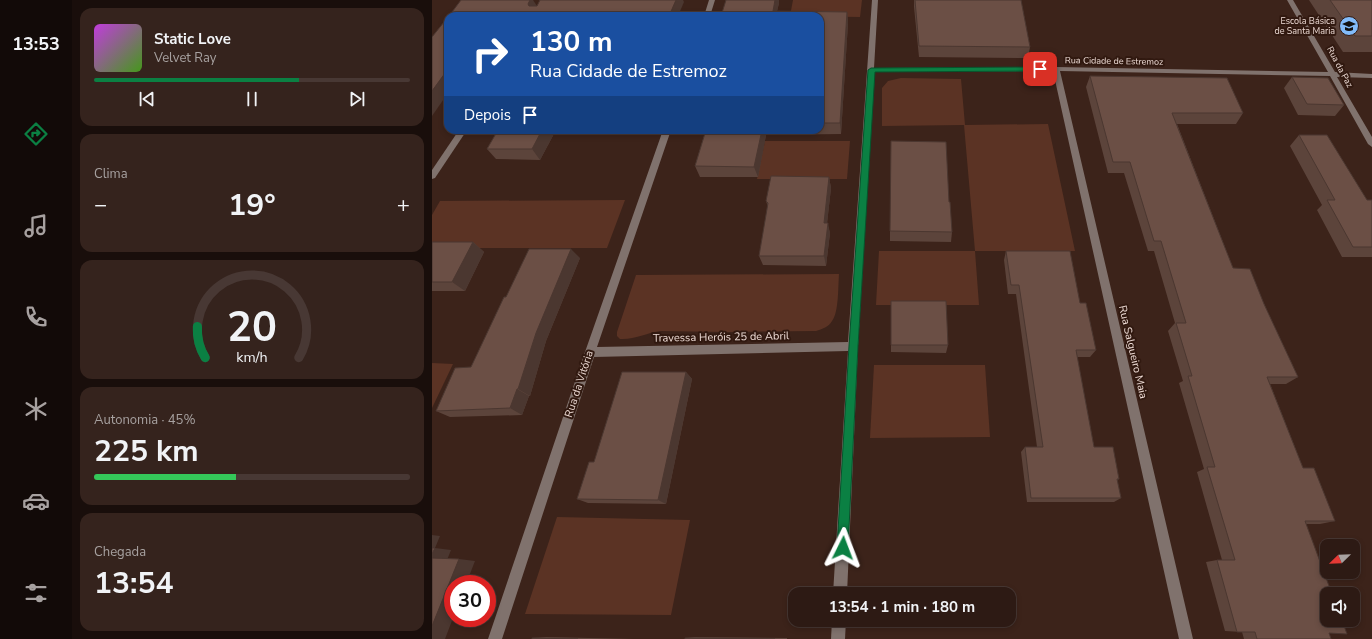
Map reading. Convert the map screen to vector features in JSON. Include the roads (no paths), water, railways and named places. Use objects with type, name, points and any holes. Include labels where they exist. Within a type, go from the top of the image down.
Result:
[{"type":"street","points":[[708,12],[712,0]]},
{"type":"street","points":[[840,587],[853,346],[875,0]]},
{"type":"street","name":"Rua da Paz","points":[[1290,0],[1325,59],[1331,75],[1372,144]]},
{"type":"street","name":"Rua Cidade de Estremoz","points":[[871,70],[1056,69],[1303,73],[1372,76]]},
{"type":"street","name":"Rua Salgueiro Maia","points":[[1056,69],[1186,639]]},
{"type":"street","points":[[432,176],[459,134]]},
{"type":"street","name":"Rua da Vitória","points":[[495,639],[590,352],[666,134]]},
{"type":"street","name":"Travessa Heróis 25 de Abril","points":[[590,352],[853,346]]},
{"type":"street","points":[[838,639],[839,627]]},
{"type":"place","name":"Escola Básica de Santa Maria","points":[[1349,26]]}]
